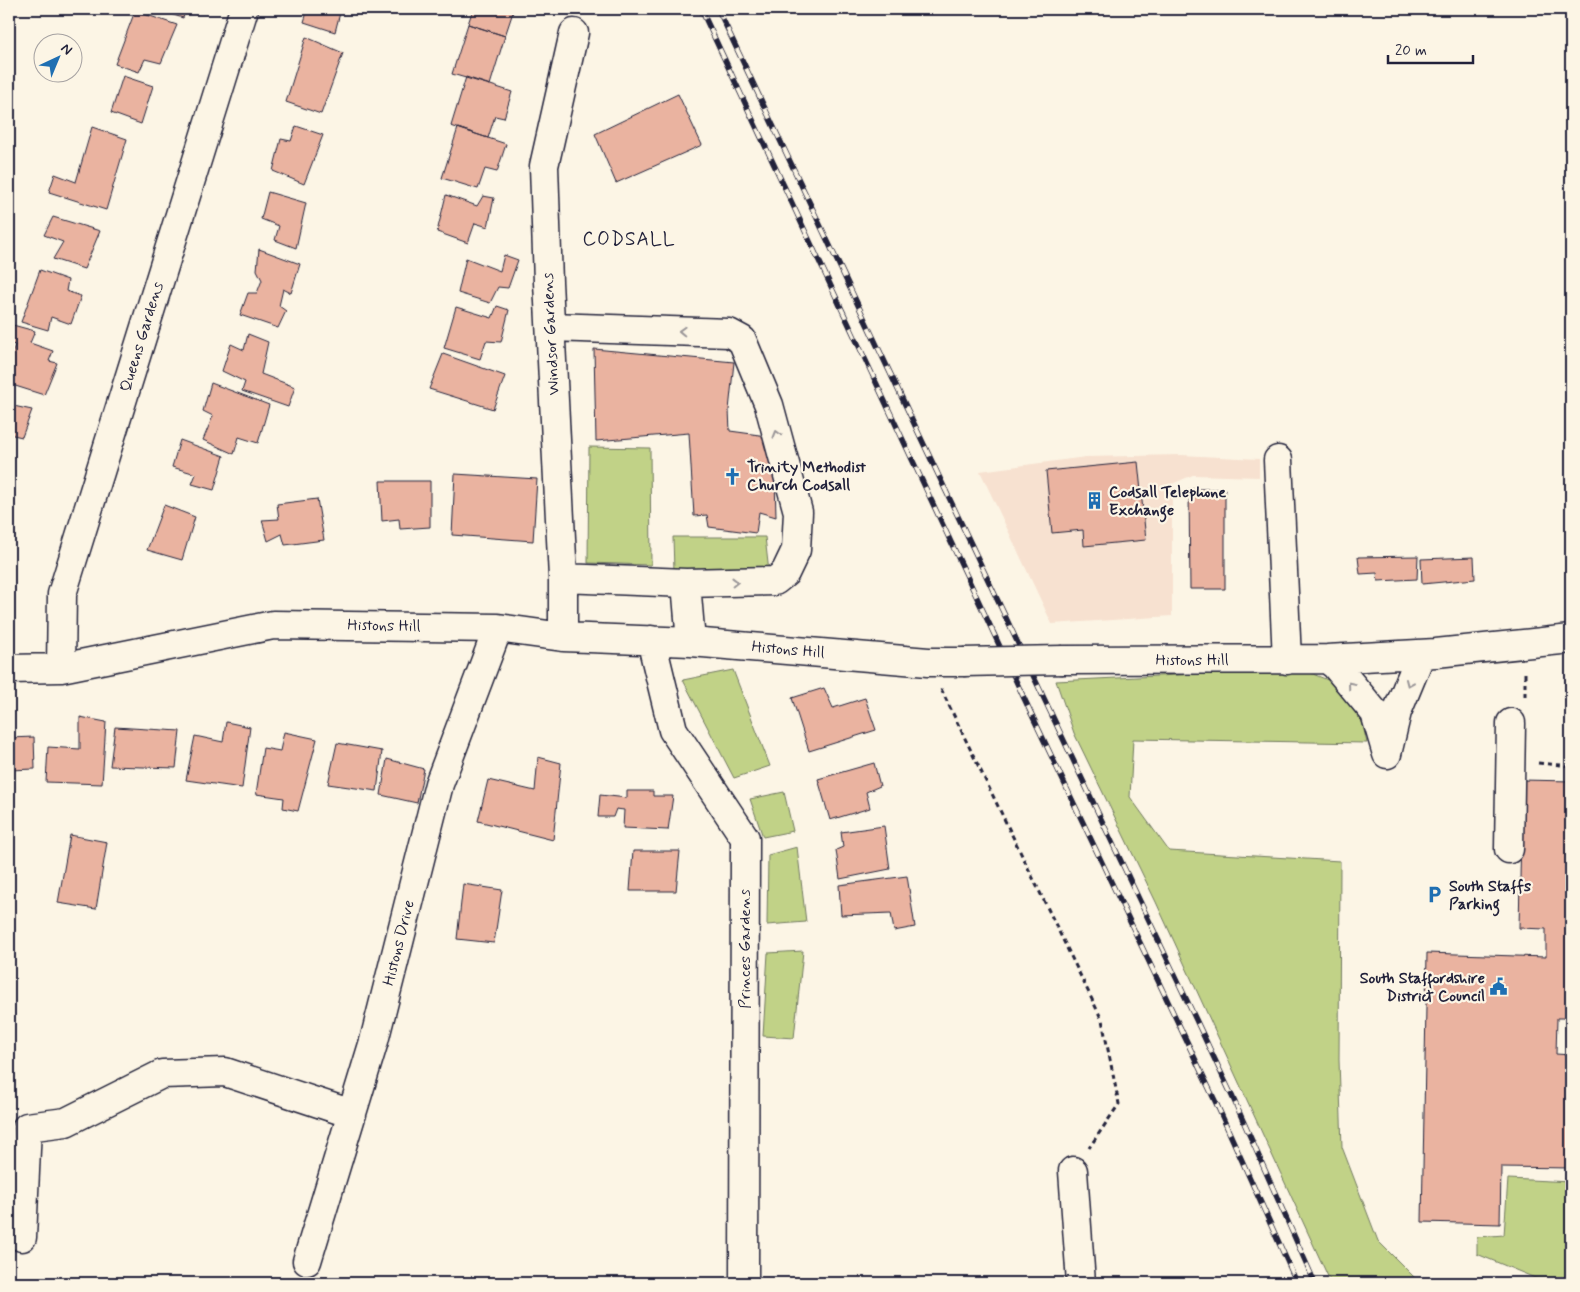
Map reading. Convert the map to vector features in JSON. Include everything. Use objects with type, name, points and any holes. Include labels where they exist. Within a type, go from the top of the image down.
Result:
[{"type":"street","name":"Queens Gardens","points":[[61,668],[62,594],[244,9]]},
{"type":"street","name":"Windsor Gardens","points":[[563,637],[563,578],[544,166],[574,33]]},
{"type":"street","points":[[551,327],[728,333],[742,340],[768,405],[798,512],[796,550],[785,573],[775,581],[686,583],[563,578]]},
{"type":"street","points":[[1278,460],[1287,660]]},
{"type":"street","points":[[686,583],[691,642]]},
{"type":"street","name":"Histons Hill","points":[[9,669],[61,668],[273,625],[498,628],[563,637],[691,642],[928,662],[1287,660],[1421,654],[1571,639]]},
{"type":"street","name":"Histons Drive","points":[[307,1261],[374,1041],[439,784],[498,628]]},
{"type":"street","name":"Princes Gardens","points":[[651,640],[673,730],[745,838],[744,1283]]},
{"type":"street","points":[[1327,658],[1375,713],[1387,754],[1397,712],[1421,654]]},
{"type":"street","points":[[1509,850],[1510,722]]},
{"type":"street","points":[[22,1237],[27,1127],[66,1122],[162,1074],[225,1072],[352,1114]]},
{"type":"street","points":[[1073,1170],[1080,1283]]},
{"type":"path","points":[[928,662],[1102,1020],[1119,1104],[1073,1170]]},
{"type":"shaded area","points":[[1181,455],[1259,459],[1259,477],[1193,475],[1172,484],[1172,616],[1052,624],[980,471],[1086,457]]},
{"type":"green space","points":[[589,447],[650,448],[651,565],[588,563]]},
{"type":"green space","points":[[673,537],[765,537],[769,572],[674,571]]},
{"type":"green space","points":[[1300,669],[1333,682],[1359,709],[1367,743],[1133,739],[1130,797],[1169,851],[1340,861],[1339,1060],[1342,1147],[1378,1241],[1420,1283],[1331,1283],[1156,902],[1074,733],[1056,681]]},
{"type":"green space","points":[[733,670],[770,766],[734,778],[683,680]]},
{"type":"green space","points":[[784,792],[793,831],[763,837],[750,799]]},
{"type":"green space","points":[[797,847],[806,922],[767,925],[768,855]]},
{"type":"green space","points":[[803,951],[794,1038],[763,1036],[768,953]]},
{"type":"green space","points":[[1508,1179],[1571,1182],[1571,1283],[1547,1283],[1477,1254],[1477,1237],[1504,1235]]},
{"type":"building","points":[[154,9],[186,9],[183,18]]},
{"type":"building","points":[[308,9],[341,9],[335,32],[304,22]]},
{"type":"building","points":[[473,9],[514,9],[505,36],[468,24]]},
{"type":"building","points":[[135,11],[177,25],[161,63],[145,59],[139,72],[115,64]]},
{"type":"building","points":[[468,24],[505,36],[490,85],[452,74]]},
{"type":"building","points":[[306,37],[343,53],[321,114],[286,102]]},
{"type":"building","points":[[123,76],[153,86],[141,124],[111,113]]},
{"type":"building","points":[[466,77],[512,92],[504,118],[495,116],[488,138],[451,126]]},
{"type":"building","points":[[678,94],[702,145],[616,183],[595,134]]},
{"type":"building","points":[[296,126],[323,135],[304,184],[273,171],[281,139],[291,141]]},
{"type":"building","points":[[92,127],[127,139],[106,210],[49,192],[55,174],[76,182]]},
{"type":"building","points":[[458,128],[506,144],[497,172],[485,169],[478,189],[442,178]]},
{"type":"building","points":[[268,192],[306,203],[296,248],[275,240],[279,226],[261,219]]},
{"type":"building","points":[[446,195],[477,206],[483,196],[494,198],[488,227],[475,223],[468,243],[437,232]]},
{"type":"building","points":[[53,217],[100,231],[84,269],[53,259],[63,242],[44,235]]},
{"type":"building","points":[[259,249],[300,264],[291,293],[283,289],[279,306],[286,311],[278,328],[240,315],[248,293],[257,293],[262,280],[257,270]]},
{"type":"building","points":[[504,255],[518,260],[508,288],[498,287],[490,303],[458,293],[466,258],[500,271]]},
{"type":"building","points":[[40,270],[68,280],[66,291],[81,296],[71,324],[51,317],[48,330],[21,322]]},
{"type":"building","points":[[497,306],[509,310],[501,342],[486,341],[480,359],[444,348],[456,307],[492,318]]},
{"type":"building","points":[[9,324],[35,331],[30,343],[53,351],[49,361],[57,363],[44,395],[9,384],[9,363],[15,345],[9,343]]},
{"type":"building","points":[[248,334],[268,342],[261,374],[295,387],[288,407],[242,391],[245,382],[222,371],[231,344],[244,350]]},
{"type":"building","name":"Trinity Methodist Church Codsall","points":[[594,349],[734,362],[729,410],[730,431],[774,437],[776,517],[759,512],[756,533],[709,527],[707,515],[694,516],[689,433],[596,441]]},
{"type":"building","points":[[443,354],[505,376],[493,409],[429,389]]},
{"type":"building","points":[[211,383],[269,405],[258,443],[239,437],[234,454],[203,440],[213,416],[203,411]]},
{"type":"building","points":[[9,405],[32,410],[22,437],[9,434]]},
{"type":"building","points":[[180,440],[224,456],[214,490],[192,484],[196,474],[172,467]]},
{"type":"building","name":"Codsall Telephone Exchange","points":[[1138,462],[1146,540],[1084,546],[1083,530],[1052,533],[1046,471]]},
{"type":"building","points":[[455,474],[537,479],[533,541],[452,535]]},
{"type":"building","points":[[380,481],[430,481],[430,527],[400,529],[399,519],[382,521]]},
{"type":"building","points":[[1189,489],[1225,489],[1225,589],[1190,589]]},
{"type":"building","points":[[317,499],[324,540],[285,545],[282,534],[268,541],[262,520],[279,519],[277,504]]},
{"type":"building","points":[[164,505],[195,517],[182,560],[147,550]]},
{"type":"building","points":[[1418,556],[1417,579],[1378,581],[1377,573],[1360,574],[1358,557]]},
{"type":"building","points":[[1474,557],[1475,579],[1422,584],[1421,559]]},
{"type":"building","points":[[824,688],[833,708],[865,698],[876,730],[809,751],[792,698]]},
{"type":"building","points":[[80,717],[106,722],[102,784],[46,782],[48,747],[80,749]]},
{"type":"building","points":[[226,722],[250,727],[242,788],[186,780],[195,736],[223,742]]},
{"type":"building","points":[[115,727],[180,731],[176,768],[110,766]]},
{"type":"building","points":[[284,732],[317,739],[298,811],[283,808],[284,798],[256,794],[263,748],[280,751]]},
{"type":"building","points":[[34,737],[35,769],[9,770],[9,738]]},
{"type":"building","points":[[337,743],[382,751],[377,791],[328,784]]},
{"type":"building","points":[[538,757],[561,763],[553,840],[478,821],[488,780],[535,791]]},
{"type":"building","points":[[387,759],[424,769],[417,803],[381,795]]},
{"type":"building","points":[[874,763],[880,786],[866,792],[870,808],[830,820],[818,779]]},
{"type":"building","name":"South Staffordshire District Council","points":[[1522,780],[1571,781],[1571,1018],[1557,1018],[1556,1054],[1571,1055],[1571,1168],[1501,1167],[1500,1224],[1422,1222],[1427,953],[1546,957],[1546,929],[1519,928]]},
{"type":"building","points":[[627,791],[653,791],[653,796],[673,796],[668,830],[623,828],[624,810],[616,809],[613,817],[598,817],[600,795],[627,798]]},
{"type":"building","points":[[884,826],[890,869],[840,879],[836,850],[843,847],[841,832]]},
{"type":"building","points":[[70,835],[107,842],[96,909],[58,903]]},
{"type":"building","points":[[633,851],[680,851],[676,891],[630,891]]},
{"type":"building","points":[[907,876],[915,927],[894,931],[891,913],[841,915],[839,885]]},
{"type":"building","points":[[463,884],[502,890],[494,943],[457,939]]},
{"type":"railway","points":[[701,9],[1217,1105],[1297,1283]]},
{"type":"railway","points":[[718,9],[1233,1098],[1315,1283]]},
{"type":"place","name":"Trinity Methodist Church Codsall","points":[[733,476]]},
{"type":"place","name":"Codsall Telephone Exchange","points":[[1095,501]]},
{"type":"place","name":"South Staffs Parking","points":[[1435,895]]},
{"type":"place","name":"South Staffordshire District Council","points":[[1499,987]]},
{"type":"district","name":"CODSALL","points":[[629,239]]}]
